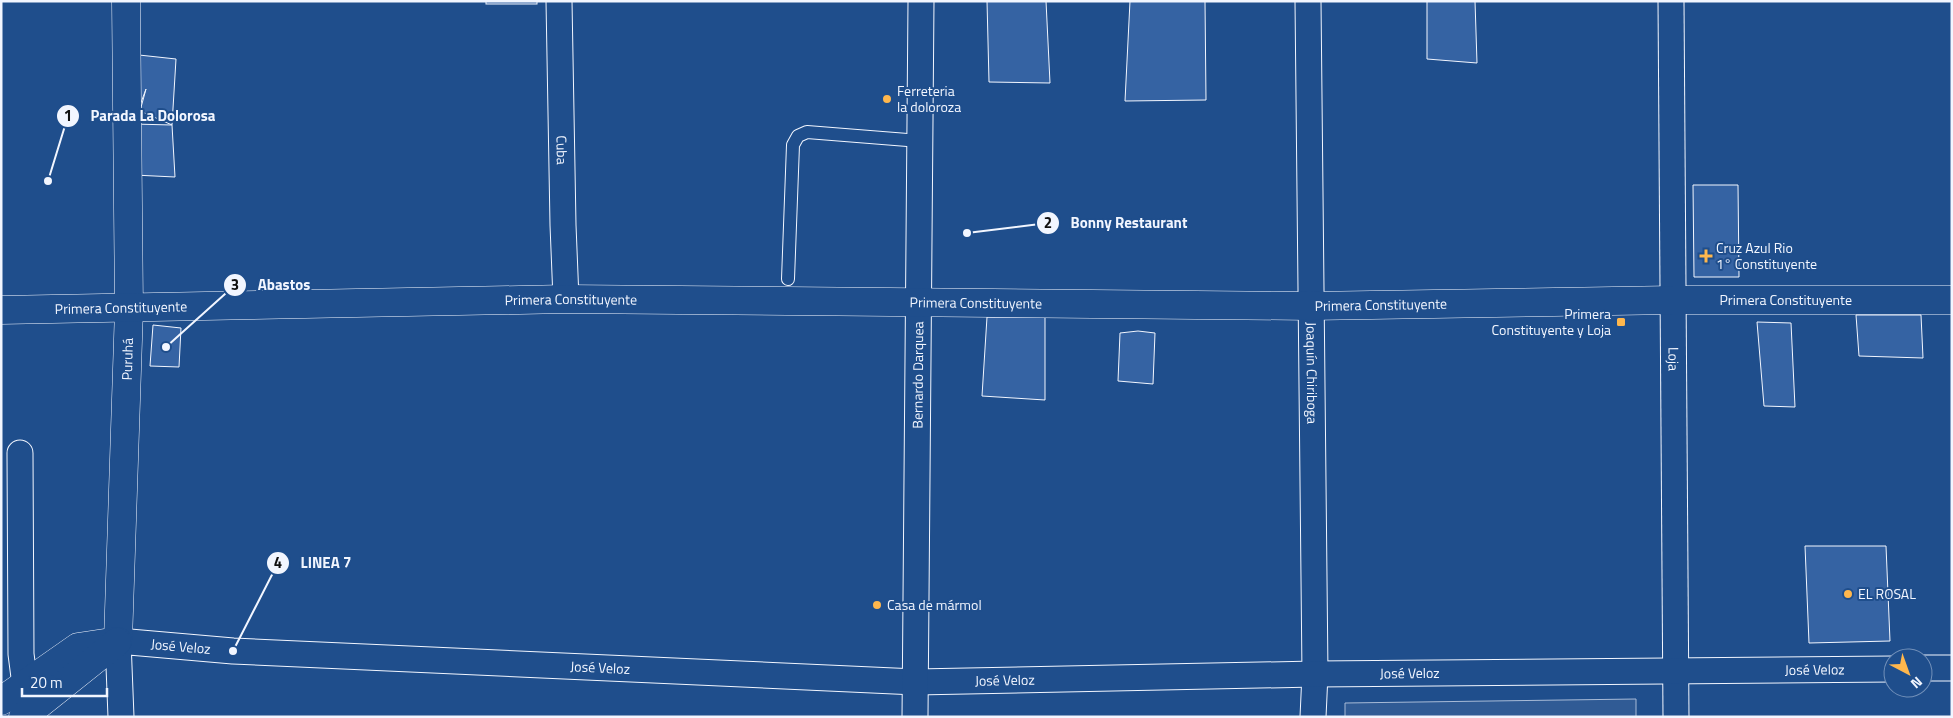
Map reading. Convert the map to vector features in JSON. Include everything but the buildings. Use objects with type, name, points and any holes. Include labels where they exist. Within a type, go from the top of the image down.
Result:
[{"type":"main road","name":"Puruhá","points":[[118,641],[129,309],[126,1]]},
{"type":"main road","name":"Primera Constituyente","points":[[1,310],[566,299],[1310,306],[1673,300],[1952,300]]},
{"type":"main road","points":[[1,701],[78,647],[118,641]]},
{"type":"main road","points":[[23,717],[118,641]]},
{"type":"street","name":"Cuba","points":[[559,1],[562,215],[566,299]]},
{"type":"street","name":"Bernardo Darquea","points":[[915,717],[921,1]]},
{"type":"street","name":"Joaquín Chiriboga","points":[[1308,1],[1315,674],[1313,717]]},
{"type":"street","name":"Loja","points":[[1671,1],[1676,717]]},
{"type":"street","points":[[20,453],[21,654],[25,685]]},
{"type":"street","name":"José Veloz","points":[[118,641],[232,651],[916,682],[1315,674],[1883,669]]},
{"type":"street","name":"Puruhá","points":[[118,641],[121,717]]},
{"type":"street","points":[[1933,668],[1952,668]]},
{"type":"lane","points":[[788,279],[793,145],[798,136],[806,132],[920,141]]},
{"type":"shaded area","points":[[1636,699],[1636,717],[1345,717],[1345,703]]},
{"type":"place","name":"Ferreteria la doloroza","points":[[887,99]]},
{"type":"place","name":"Parada La Dolorosa","points":[[48,181]]},
{"type":"place","name":"Bonny Restaurant","points":[[967,233]]},
{"type":"place","name":"Cruz Azul Rio 1° Constituyente","points":[[1706,256]]},
{"type":"place","name":"Primera Constituyente y Loja","points":[[1621,322]]},
{"type":"place","name":"Abastos","points":[[166,347]]},
{"type":"place","name":"EL ROSAL","points":[[1848,594]]},
{"type":"place","name":"Casa de mármol","points":[[877,605]]},
{"type":"place","name":"LINEA 7","points":[[233,651]]}]
